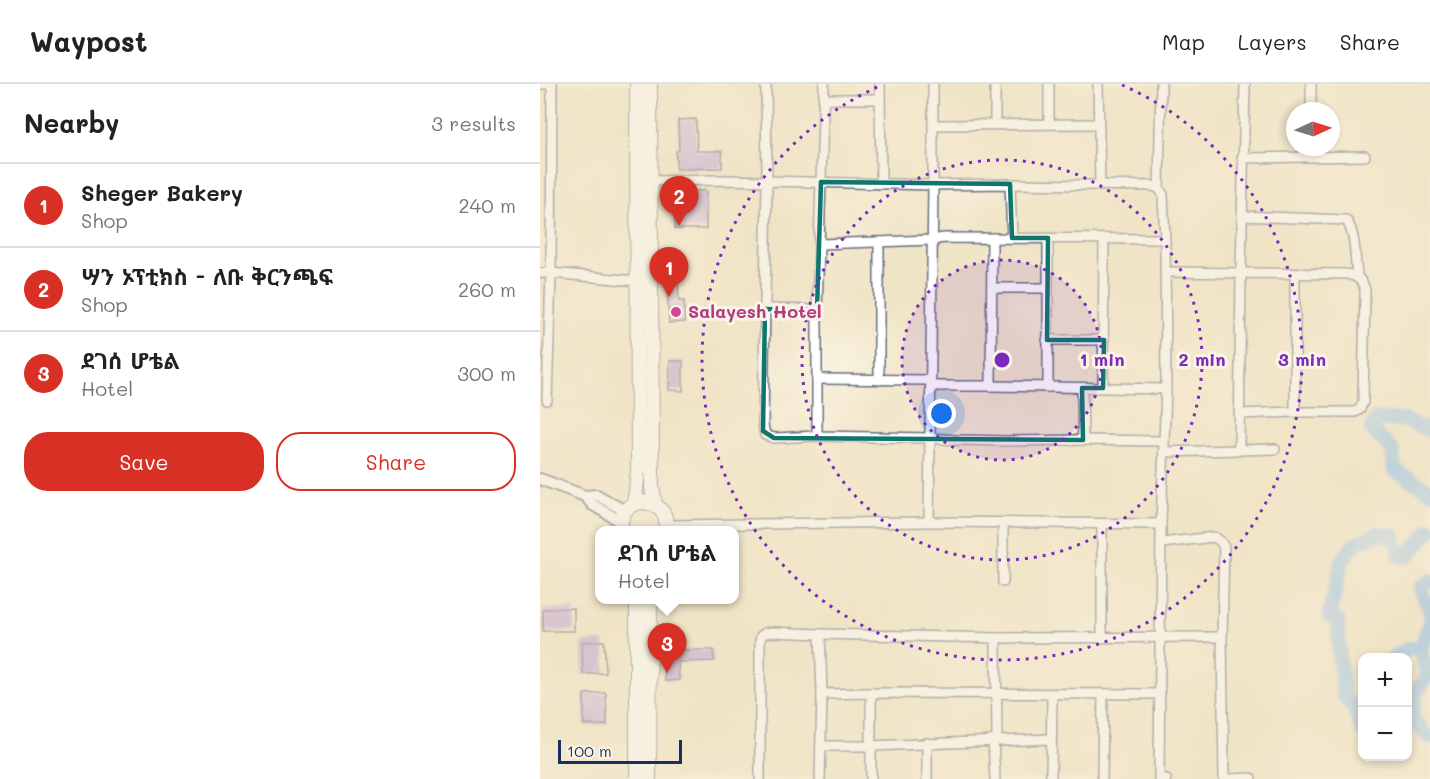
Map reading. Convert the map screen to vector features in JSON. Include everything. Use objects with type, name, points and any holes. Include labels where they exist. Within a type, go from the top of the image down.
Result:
[{"type":"main road","points":[[637,84],[643,182],[652,487],[655,505]]},
{"type":"main road","points":[[625,516],[636,491],[638,459],[637,281],[650,84]]},
{"type":"main road","points":[[625,516],[641,502],[648,502],[663,513],[666,526]]},
{"type":"main road","points":[[637,604],[637,779]]},
{"type":"main road","points":[[649,779],[650,604]]},
{"type":"street","points":[[540,84],[552,84],[547,400]]},
{"type":"street","points":[[766,84],[767,181],[763,425],[765,435],[774,438],[817,436],[986,441],[1164,441]]},
{"type":"street","points":[[817,436],[819,244],[824,84]]},
{"type":"street","points":[[880,84],[881,184]]},
{"type":"street","points":[[929,522],[933,84]]},
{"type":"street","points":[[995,84],[995,124]]},
{"type":"street","points":[[1048,124],[1049,84]]},
{"type":"street","points":[[1098,84],[1100,186]]},
{"type":"street","points":[[1161,84],[1159,188],[1162,195],[1165,239],[1166,389],[1161,524],[1159,779],[1166,779]]},
{"type":"street","points":[[1239,450],[1245,84]]},
{"type":"street","points":[[1311,84],[1311,102]]},
{"type":"street","points":[[824,99],[880,99]]},
{"type":"street","points":[[933,124],[1098,124]]},
{"type":"street","points":[[1242,158],[1286,154]]},
{"type":"street","points":[[1340,154],[1365,156]]},
{"type":"street","points":[[643,182],[767,181],[933,185],[1152,186],[1159,188]]},
{"type":"street","points":[[1010,184],[1012,238]]},
{"type":"street","points":[[1242,216],[1346,220],[1353,234],[1357,276]]},
{"type":"street","points":[[819,244],[879,243],[944,238],[1165,239]]},
{"type":"street","points":[[992,238],[992,386]]},
{"type":"street","points":[[1048,238],[1048,387]]},
{"type":"street","points":[[1103,388],[1104,239]]},
{"type":"street","points":[[879,243],[879,380]]},
{"type":"street","points":[[1166,272],[1347,274],[1357,276],[1362,281],[1365,290],[1363,402],[1360,409],[1355,412],[1239,414]]},
{"type":"street","points":[[540,273],[637,281]]},
{"type":"street","points":[[1295,274],[1295,412]]},
{"type":"street","points":[[992,288],[1048,288]]},
{"type":"street","points":[[765,309],[818,310]]},
{"type":"street","points":[[1047,340],[1104,340]]},
{"type":"street","points":[[817,379],[992,386],[1166,389]]},
{"type":"street","points":[[1082,388],[1083,440]]},
{"type":"street","points":[[1164,452],[1275,449]]},
{"type":"street","points":[[540,479],[585,496],[597,495],[625,516]]},
{"type":"street","points":[[739,526],[929,522],[1161,524]]},
{"type":"street","points":[[1003,523],[1003,582]]},
{"type":"street","points":[[1102,524],[1102,637]]},
{"type":"street","points":[[1161,543],[1214,537],[1221,541],[1224,547],[1222,636],[1224,779]]},
{"type":"street","points":[[760,779],[760,642],[761,636],[765,633],[996,638],[1222,636]]},
{"type":"street","points":[[820,634],[822,694],[820,779]]},
{"type":"street","points":[[995,779],[996,638]]},
{"type":"street","points":[[870,779],[871,693]]},
{"type":"street","points":[[822,694],[1160,694]]},
{"type":"street","points":[[1051,779],[1052,694]]},
{"type":"street","points":[[1102,779],[1103,694]]},
{"type":"street","points":[[821,746],[1051,739]]},
{"type":"street","points":[[927,743],[927,779]]},
{"type":"street","points":[[1229,779],[1251,778]]},
{"type":"highlighted area","points":[[821,182],[1010,184],[1012,238],[1048,238],[1047,340],[1104,340],[1103,388],[1082,388],[1083,440],[774,438],[763,431],[765,309],[817,310]]},
{"type":"building","points":[[696,119],[697,151],[722,151],[722,168],[676,169],[676,151],[679,151],[678,120]]},
{"type":"building","points":[[675,190],[706,191],[706,229],[675,229]]},
{"type":"building","points":[[667,280],[678,280],[679,301],[684,301],[685,322],[669,323]]},
{"type":"building","points":[[670,361],[683,361],[683,391],[669,390]]},
{"type":"building","points":[[574,608],[574,631],[543,631],[543,609]]},
{"type":"building","points":[[604,641],[606,673],[583,674],[582,642]]},
{"type":"building","points":[[664,650],[713,650],[714,661],[678,662],[679,680],[665,681]]},
{"type":"building","points":[[606,693],[607,725],[584,725],[584,694]]},
{"type":"waterway","points":[[1430,431],[1403,420],[1376,419],[1371,429],[1393,451],[1394,470],[1430,491]]},
{"type":"waterway","points":[[1358,719],[1355,710],[1343,695],[1338,620],[1329,616],[1342,561],[1354,545],[1377,534],[1394,536],[1401,557],[1408,556],[1430,530]]},
{"type":"waterway","points":[[1430,581],[1420,588],[1430,611]]},
{"type":"waterway","points":[[1430,620],[1421,650],[1427,675],[1417,692],[1411,715],[1425,734],[1430,737]]},
{"type":"waterway","points":[[1400,653],[1409,648],[1421,650]]},
{"type":"place","name":"ሣን ኦፕቲክስ - ለቡ ቅርንጫፍ","points":[[679,226]]},
{"type":"place","name":"Sheger Bakery","points":[[669,297]]},
{"type":"place","name":"Salayesh Hotel","points":[[676,312]]},
{"type":"place","name":"ደገሰ ሆቴል","points":[[667,673]]}]
